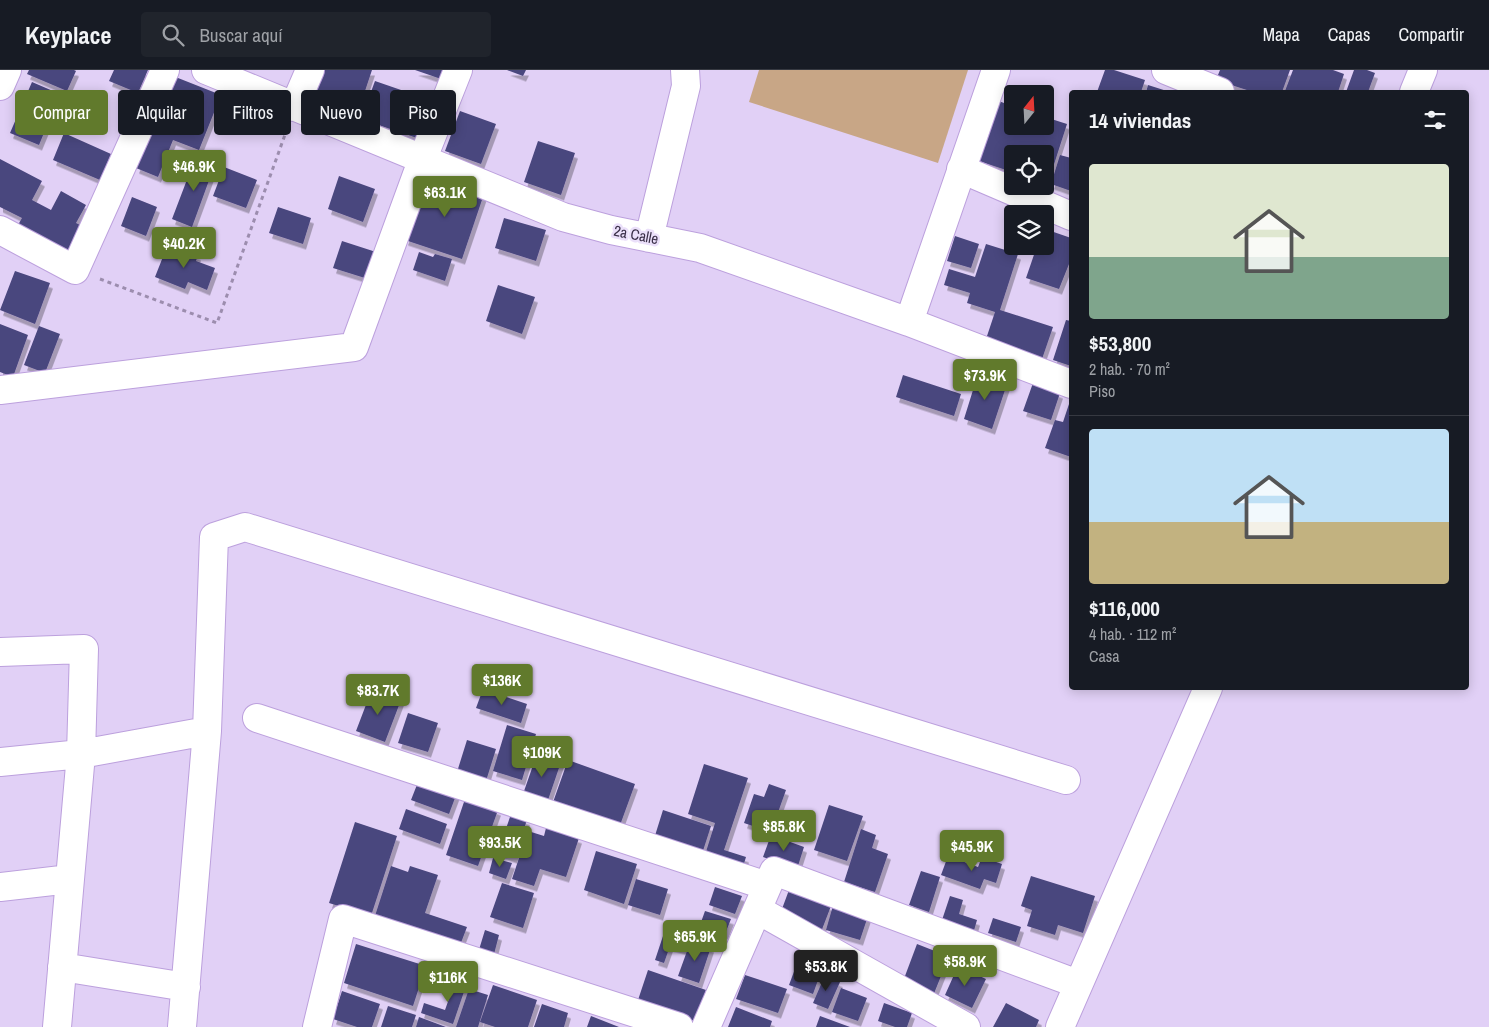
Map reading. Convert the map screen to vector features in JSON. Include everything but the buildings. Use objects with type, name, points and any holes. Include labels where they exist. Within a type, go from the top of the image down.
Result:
[{"type":"street","points":[[0,86],[7,70]]},
{"type":"street","points":[[0,230],[75,270],[164,70]]},
{"type":"street","name":"2a Calle","points":[[206,70],[294,108],[423,158],[563,217],[611,230],[700,248],[909,322],[1069,383]]},
{"type":"street","points":[[294,108],[310,70]]},
{"type":"street","points":[[0,390],[354,347],[423,158],[458,70]]},
{"type":"street","points":[[649,238],[686,86],[685,70]]},
{"type":"street","points":[[909,322],[996,70]]},
{"type":"street","points":[[1166,70],[1215,90]]},
{"type":"street","points":[[1415,90],[1423,70]]},
{"type":"street","points":[[961,169],[1069,215]]},
{"type":"street","points":[[182,1027],[208,731],[214,537],[245,527],[1066,780]]},
{"type":"street","points":[[0,652],[84,649],[81,754],[57,1027]]},
{"type":"street","points":[[1060,1027],[1207,690]]},
{"type":"street","points":[[257,718],[762,898],[966,1027]]},
{"type":"street","points":[[0,762],[81,754],[208,731]]},
{"type":"street","points":[[706,1027],[774,870],[1078,984]]},
{"type":"street","points":[[0,887],[70,879]]},
{"type":"street","points":[[321,1026],[343,919],[679,1027]]},
{"type":"street","points":[[62,967],[186,986]]},
{"type":"path","points":[[75,270],[217,323],[294,108]]},
{"type":"shaded area","points":[[759,70],[968,70],[938,163],[749,102]]}]
